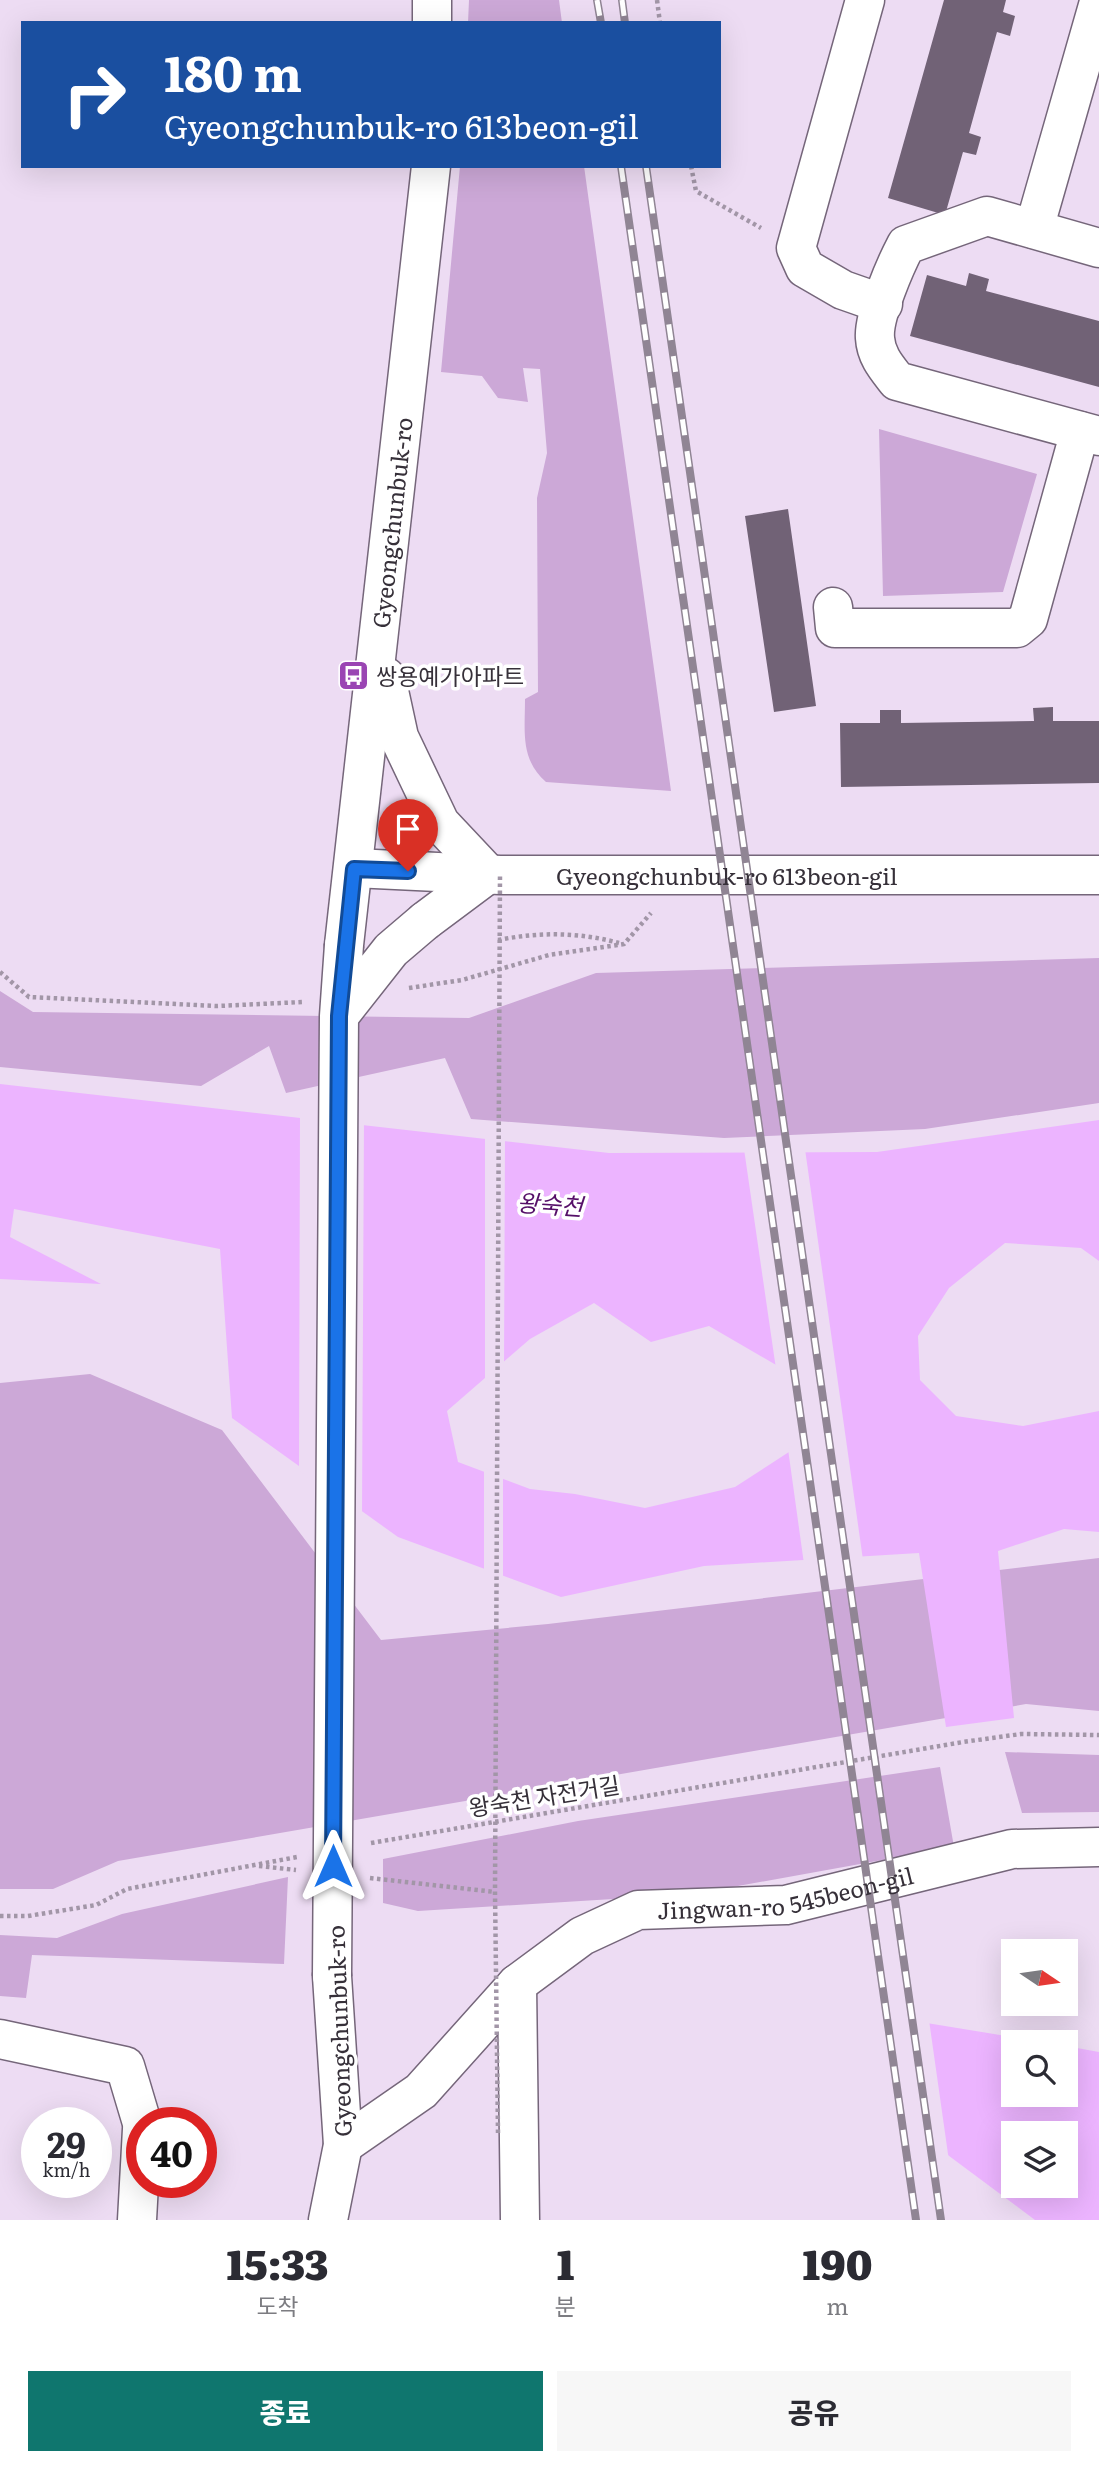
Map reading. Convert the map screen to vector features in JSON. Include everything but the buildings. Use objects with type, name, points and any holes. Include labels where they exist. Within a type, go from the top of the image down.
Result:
[{"type":"street","points":[[432,0],[432,21]]},
{"type":"street","points":[[865,0],[796,248],[805,268],[844,290],[883,303]]},
{"type":"street","points":[[1034,229],[1099,2]]},
{"type":"street","name":"Gyeongchunbuk-ro","points":[[328,2220],[343,2145],[332,1976],[339,1016],[344,945],[431,168]]},
{"type":"street","points":[[833,607],[835,628],[1017,628],[1028,619],[1090,433],[897,381],[881,362],[874,337],[892,270],[906,245],[987,216],[1099,248]]},
{"type":"street","points":[[339,1016],[391,950],[425,921],[494,874],[440,823],[399,737],[379,647]]},
{"type":"street","name":"Gyeongchunbuk-ro 613beon-gil","points":[[354,869],[494,874],[1099,875]]},
{"type":"street","name":"Jingwan-ro 545beon-gil","points":[[343,2145],[421,2091],[517,1984],[582,1936],[638,1910],[786,1905],[1012,1849],[1099,1847]]},
{"type":"street","points":[[517,1984],[520,2220]]},
{"type":"street","points":[[0,2039],[125,2066],[137,2107]]},
{"type":"street","points":[[137,2220],[138,2198]]},
{"type":"path","points":[[657,0],[660,21]]},
{"type":"path","points":[[691,168],[696,191],[796,248]]},
{"type":"path","points":[[494,874],[498,940],[495,1892],[498,2133]]},
{"type":"path","points":[[498,940],[525,934],[588,934],[624,944]]},
{"type":"path","name":"왕숙천 자전거길","points":[[362,1844],[964,1741],[1021,1734],[1099,1735]]},
{"type":"path","points":[[0,1916],[28,1916],[96,1905],[127,1889],[307,1855]]},
{"type":"shaded area","points":[[469,0],[559,0],[562,21],[468,21]]},
{"type":"shaded area","points":[[460,168],[584,168],[671,791],[546,782],[532,764],[526,744],[525,699],[538,692],[537,498],[547,453],[540,369],[523,368],[528,402],[498,398],[482,376],[441,372]]},
{"type":"shaded area","points":[[879,429],[1037,474],[1003,592],[883,596]]},
{"type":"shaded area","points":[[1099,958],[1099,1103],[925,1129],[724,1138],[471,1119],[445,1058],[286,1093],[269,1046],[201,1086],[0,1067],[0,991],[33,1012],[469,1018],[596,973]]},
{"type":"shaded area","points":[[90,1374],[222,1430],[381,1640],[548,1624],[1099,1558],[1099,1711],[1026,1704],[118,1861],[53,1889],[0,1889],[0,1383]]},
{"type":"shaded area","points":[[1005,1752],[1099,1755],[1099,1812],[1022,1813]]},
{"type":"shaded area","points":[[940,1767],[954,1847],[694,1894],[418,1911],[383,1903],[383,1859],[578,1821]]},
{"type":"shaded area","points":[[288,1877],[284,1964],[32,1955],[26,1998],[0,1996],[0,1935],[57,1938],[122,1914]]},
{"type":"water","name":"왕숙천","points":[[0,1084],[609,1153],[877,1152],[1099,1120],[1099,1261],[1081,1248],[1005,1243],[949,1288],[918,1336],[920,1380],[956,1416],[1023,1426],[1099,1411],[1099,1532],[1064,1529],[998,1551],[1014,1718],[946,1727],[919,1553],[704,1566],[561,1597],[398,1537],[232,1418],[220,1249],[14,1209],[10,1237],[101,1284],[0,1279]],"holes":[[[594,1303],[651,1342],[709,1326],[807,1383],[812,1437],[735,1487],[645,1508],[575,1494],[530,1489],[458,1462],[447,1411],[530,1339]]]},
{"type":"water","points":[[896,2018],[1001,2035],[1001,2107],[1078,2107],[1078,2048],[1099,2052],[1099,2220],[1035,2220],[1005,2198],[1078,2198],[1078,2121],[1001,2121],[1001,2195],[890,2112]]},
{"type":"pier","points":[[300,1113],[364,1121],[362,1515],[299,1471]]},
{"type":"pier","points":[[485,1135],[505,1138],[504,1367],[485,1383]]},
{"type":"pier","points":[[744,1149],[805,1149],[863,1560],[804,1564],[788,1449],[809,1436],[804,1385],[776,1369]]},
{"type":"pier","points":[[484,1468],[503,1476],[503,1580],[484,1573]]},
{"type":"pier","points":[[896,2014],[929,2020],[949,2161],[886,2113],[892,2017]]},
{"type":"railway","points":[[597,0],[601,21]]},
{"type":"railway","points":[[622,0],[625,21]]},
{"type":"railway","points":[[621,168],[916,2220]]},
{"type":"railway","points":[[646,168],[941,2220]]},
{"type":"place","name":"쌍용예가아파트","points":[[353,675]]},
{"type":"route","points":[[333,1866],[339,1016],[344,945],[354,869],[408,871]]}]
